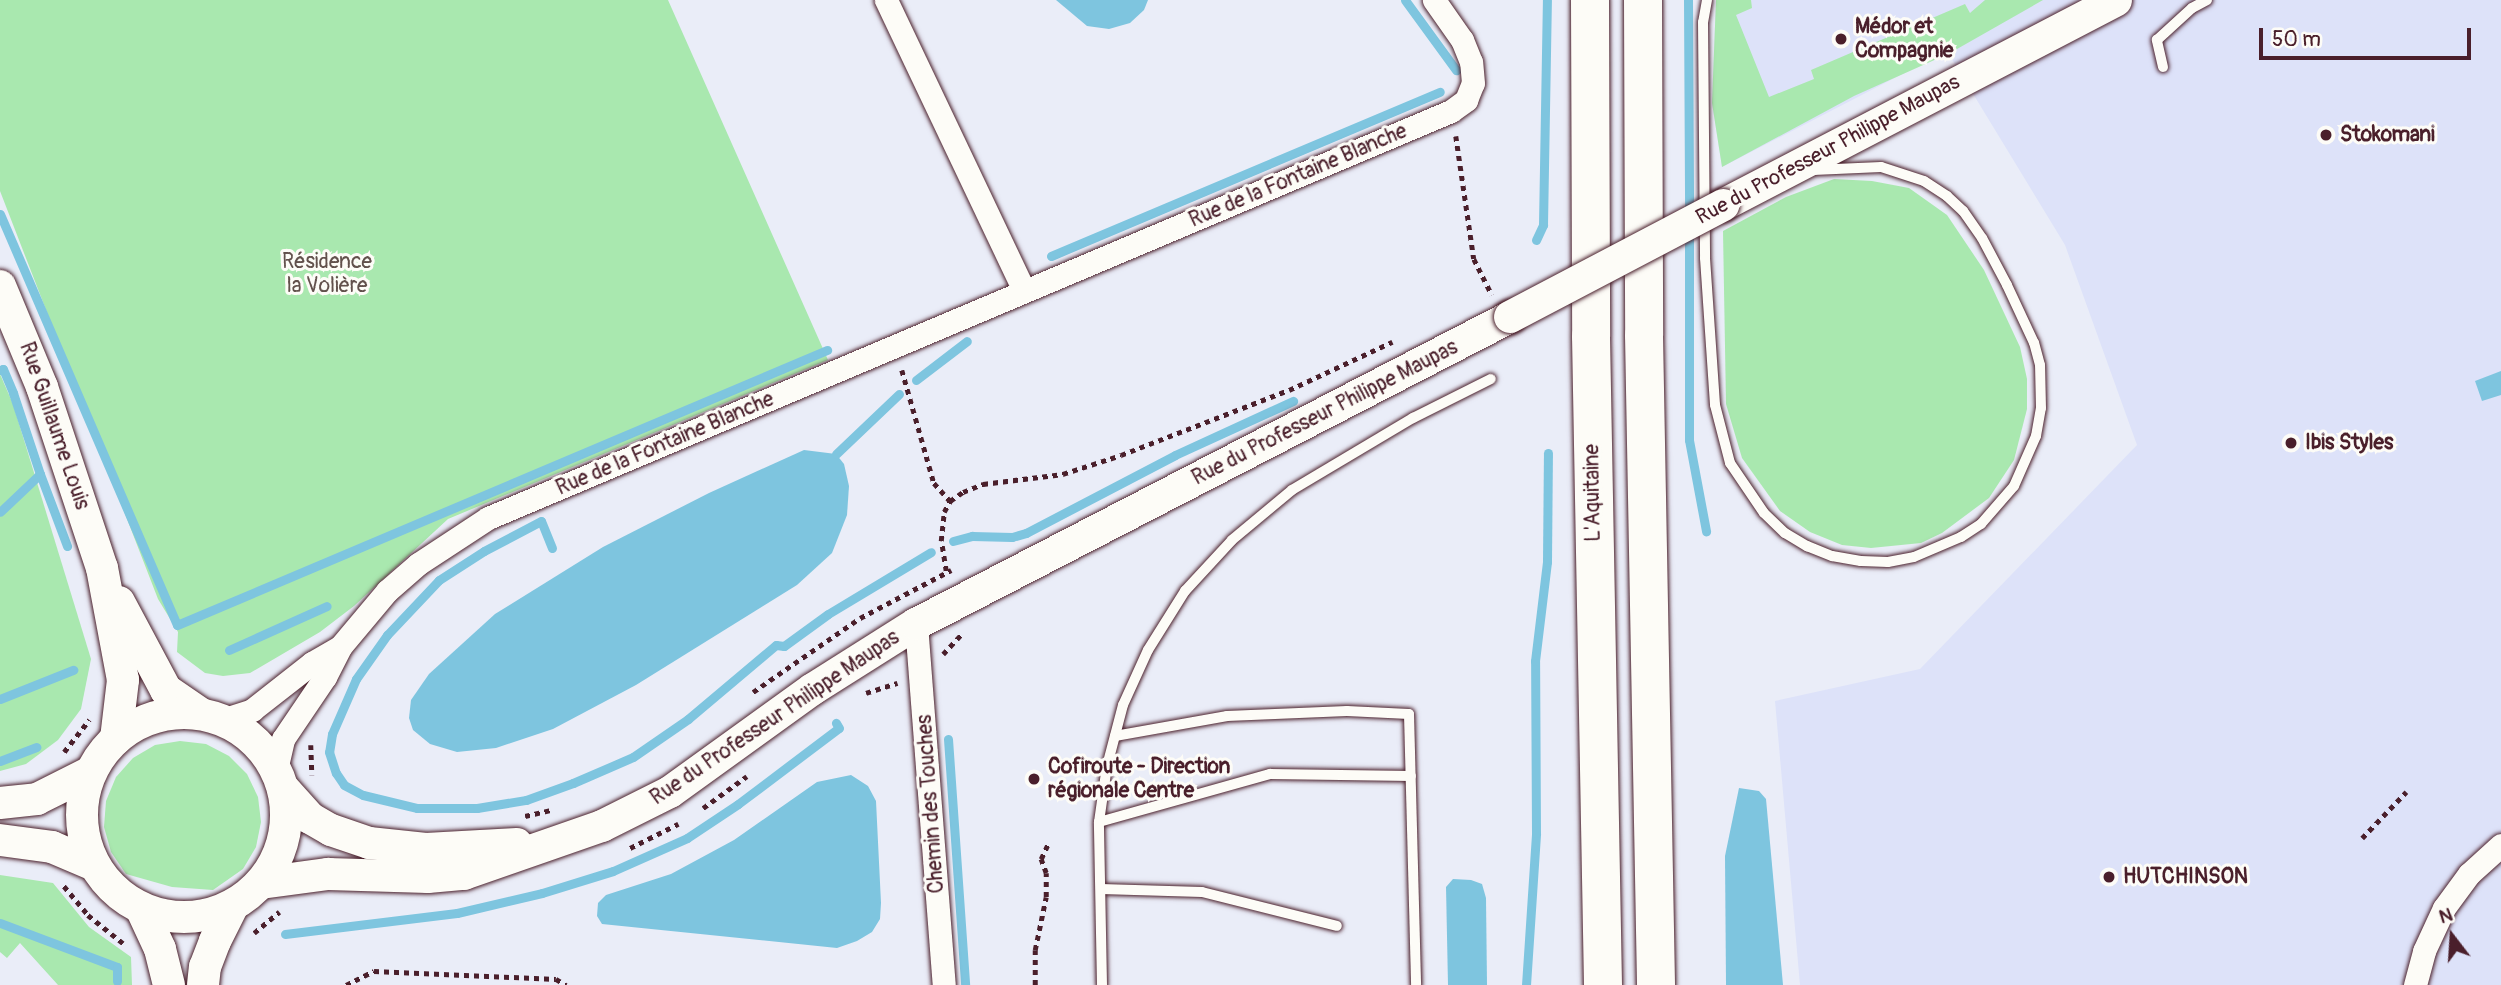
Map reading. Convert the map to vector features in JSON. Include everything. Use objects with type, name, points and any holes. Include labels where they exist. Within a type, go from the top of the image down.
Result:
[{"type":"highway","name":"L'Aquitaine","points":[[1590,0],[1591,336],[1603,985]]},
{"type":"highway","points":[[1643,0],[1644,335],[1656,985]]},
{"type":"street","points":[[886,0],[1024,291]]},
{"type":"street","name":"Rue de la Fontaine Blanche","points":[[279,779],[283,739],[325,677],[340,647],[387,591],[418,564],[488,518],[1451,111],[1466,100],[1473,83],[1471,62],[1461,40],[1434,0]]},
{"type":"street","name":"Rue du Professeur Philippe Maupas","points":[[261,883],[328,874],[428,877],[464,874],[602,826],[670,792],[813,689],[916,624],[1501,301],[1723,205],[2112,1]]},
{"type":"street","name":"Rue Guillaume Louis","points":[[0,286],[42,387],[102,568],[123,680],[116,738]]},
{"type":"street","name":"Rue Guillaume Louis","points":[[102,568],[166,690],[211,717]]},
{"type":"street","name":"Chemin des Touches","points":[[916,624],[944,985]]},
{"type":"street","name":"Rue de la Fontaine Blanche","points":[[211,717],[252,710],[312,663],[340,647]]},
{"type":"street","points":[[156,717],[211,717],[244,732],[262,749],[279,779],[286,813],[284,838],[275,862],[261,883],[233,905],[211,914],[187,918],[163,916],[141,908],[106,883],[94,865],[85,843],[81,819],[83,795],[101,754],[116,738],[156,717]]},
{"type":"street","points":[[0,803],[51,794],[91,772]]},
{"type":"street","name":"Rue du Professeur Philippe Maupas","points":[[279,779],[310,818],[331,830],[369,843],[426,849],[557,842]]},
{"type":"street","points":[[0,840],[52,847],[94,865]]},
{"type":"street","points":[[2415,985],[2424,951],[2444,908],[2469,874],[2501,845]]},
{"type":"street","points":[[203,985],[215,941],[233,905]]},
{"type":"street","points":[[141,908],[160,949],[169,985]]},
{"type":"lane","points":[[1707,0],[1703,22],[1705,258],[1715,405],[1730,463],[1744,488],[1771,520],[1807,546],[1832,556],[1888,562],[1940,548],[1971,531],[1997,508],[2014,486],[2029,458],[2042,408],[2040,365],[2034,343],[1982,238],[1947,196],[1924,181],[1881,167],[1786,172]]},
{"type":"lane","points":[[2163,67],[2157,40],[2192,8],[2207,0]]},
{"type":"lane","points":[[1102,985],[1099,822],[1123,705],[1147,650],[1185,591],[1232,540],[1292,490],[1413,418],[1491,379]]},
{"type":"lane","points":[[1115,736],[1227,716],[1347,711],[1409,714],[1416,985]]},
{"type":"lane","points":[[1099,822],[1270,774],[1411,776]]},
{"type":"lane","points":[[1101,889],[1202,892],[1337,926]]},
{"type":"path","points":[[1451,111],[1474,259],[1501,301]]},
{"type":"path","points":[[1479,301],[1501,301]]},
{"type":"path","name":"Rue du Professeur Philippe Maupas","points":[[751,694],[860,618],[946,571],[942,527],[944,512],[950,501],[963,492],[983,484],[1063,474],[1121,455],[1289,390],[1403,336]]},
{"type":"path","points":[[893,349],[905,377],[934,483],[950,501]]},
{"type":"path","points":[[58,758],[95,710]]},
{"type":"path","points":[[313,741],[309,762],[318,788]]},
{"type":"path","points":[[2362,838],[2406,792]]},
{"type":"path","points":[[521,816],[557,808]]},
{"type":"path","points":[[1035,985],[1035,950],[1046,897],[1046,873],[1041,859],[1049,842]]},
{"type":"path","points":[[59,879],[88,915],[134,951]]},
{"type":"path","points":[[251,935],[289,906]]},
{"type":"path","points":[[346,985],[374,971],[556,979],[566,985]]},
{"type":"shaded area","points":[[1716,0],[2501,0],[2501,985],[1800,985],[1775,701],[1920,669],[2137,445],[2065,245],[1947,51],[1722,167],[1712,103]]},
{"type":"green space","name":"Résidence la Volière","points":[[0,0],[668,0],[828,360],[448,519],[354,606],[320,632],[250,673],[223,676],[205,673],[177,652],[178,632],[158,599],[0,191]]},
{"type":"green space","points":[[1716,0],[1751,0],[1752,8],[1736,15],[1769,97],[1814,79],[1811,70],[1965,4],[1970,13],[1985,0],[2043,0],[1950,53],[1854,96],[1722,167],[1712,103]]},
{"type":"green space","points":[[1834,179],[1872,181],[1909,188],[1947,215],[1984,270],[2020,347],[2027,379],[2027,409],[2014,460],[1989,498],[1942,533],[1921,543],[1871,548],[1842,545],[1810,532],[1780,511],[1742,458],[1726,404],[1723,231],[1786,197]]},
{"type":"green space","points":[[0,374],[13,404],[91,659],[81,709],[58,740],[26,764],[0,771]]},
{"type":"green space","points":[[180,741],[206,744],[229,756],[247,774],[258,797],[261,822],[256,847],[243,869],[213,890],[172,887],[126,874],[111,852],[104,827],[106,801],[116,777],[133,758],[155,745]]},
{"type":"green space","points":[[0,875],[53,883],[89,927],[131,957],[132,985],[58,985],[20,943],[7,958],[0,952]]},
{"type":"water","points":[[1056,0],[1148,0],[1144,10],[1130,23],[1109,29],[1087,26]]},
{"type":"water","points":[[2501,371],[2501,395],[2482,401],[2475,381]]},
{"type":"water","points":[[804,450],[836,454],[844,464],[849,486],[847,515],[832,553],[797,585],[636,685],[553,729],[496,748],[457,752],[430,744],[413,730],[409,718],[411,700],[429,674],[495,614],[603,547],[709,493]]},
{"type":"water","points":[[851,775],[868,786],[876,801],[881,903],[880,919],[872,932],[857,941],[837,948],[602,924],[597,916],[598,903],[606,895],[671,874],[734,840],[817,782]]},
{"type":"water","points":[[1739,788],[1759,791],[1766,799],[1783,985],[1726,985],[1725,856]]},
{"type":"water","points":[[1453,879],[1482,884],[1486,898],[1487,985],[1448,985],[1446,887]]},
{"type":"waterway","points":[[1405,0],[1456,70]]},
{"type":"waterway","points":[[1536,240],[1543,225],[1547,0]]},
{"type":"waterway","points":[[1688,0],[1689,215]]},
{"type":"waterway","points":[[1051,256],[1440,92]]},
{"type":"waterway","points":[[0,214],[177,625],[827,350]]},
{"type":"waterway","points":[[1689,229],[1689,440],[1706,531]]},
{"type":"waterway","points":[[916,380],[967,341]]},
{"type":"waterway","points":[[0,370],[3,369],[13,393],[40,474],[0,512]]},
{"type":"waterway","points":[[836,454],[899,394]]},
{"type":"waterway","points":[[953,541],[972,536],[1012,537],[1026,533],[1175,455],[1293,401]]},
{"type":"waterway","points":[[1526,985],[1536,833],[1535,661],[1547,562],[1548,453]]},
{"type":"waterway","points":[[40,474],[67,546]]},
{"type":"waterway","points":[[552,548],[541,521],[484,551],[439,580],[387,635],[356,679],[332,734],[329,752],[336,773],[344,785],[363,795],[417,808],[477,808],[526,800],[573,783],[633,757],[688,719],[776,645],[784,646],[828,614],[931,552]]},
{"type":"waterway","points":[[229,650],[327,606]]},
{"type":"waterway","points":[[0,699],[73,670]]},
{"type":"waterway","points":[[285,934],[457,913],[542,893],[613,871],[687,838],[738,804],[839,728],[836,723]]},
{"type":"waterway","points":[[948,739],[965,985]]},
{"type":"waterway","points":[[0,761],[36,747]]},
{"type":"waterway","points":[[0,923],[117,967],[117,981]]},
{"type":"place","name":"Médor et Compagnie","points":[[1841,39]]},
{"type":"place","name":"Stokomani","points":[[2326,135]]},
{"type":"place","name":"Ibis Styles","points":[[2291,443]]},
{"type":"place","name":"Cofiroute - Direction régionale Centre","points":[[1034,779]]},
{"type":"place","name":"HUTCHINSON","points":[[2109,877]]}]
